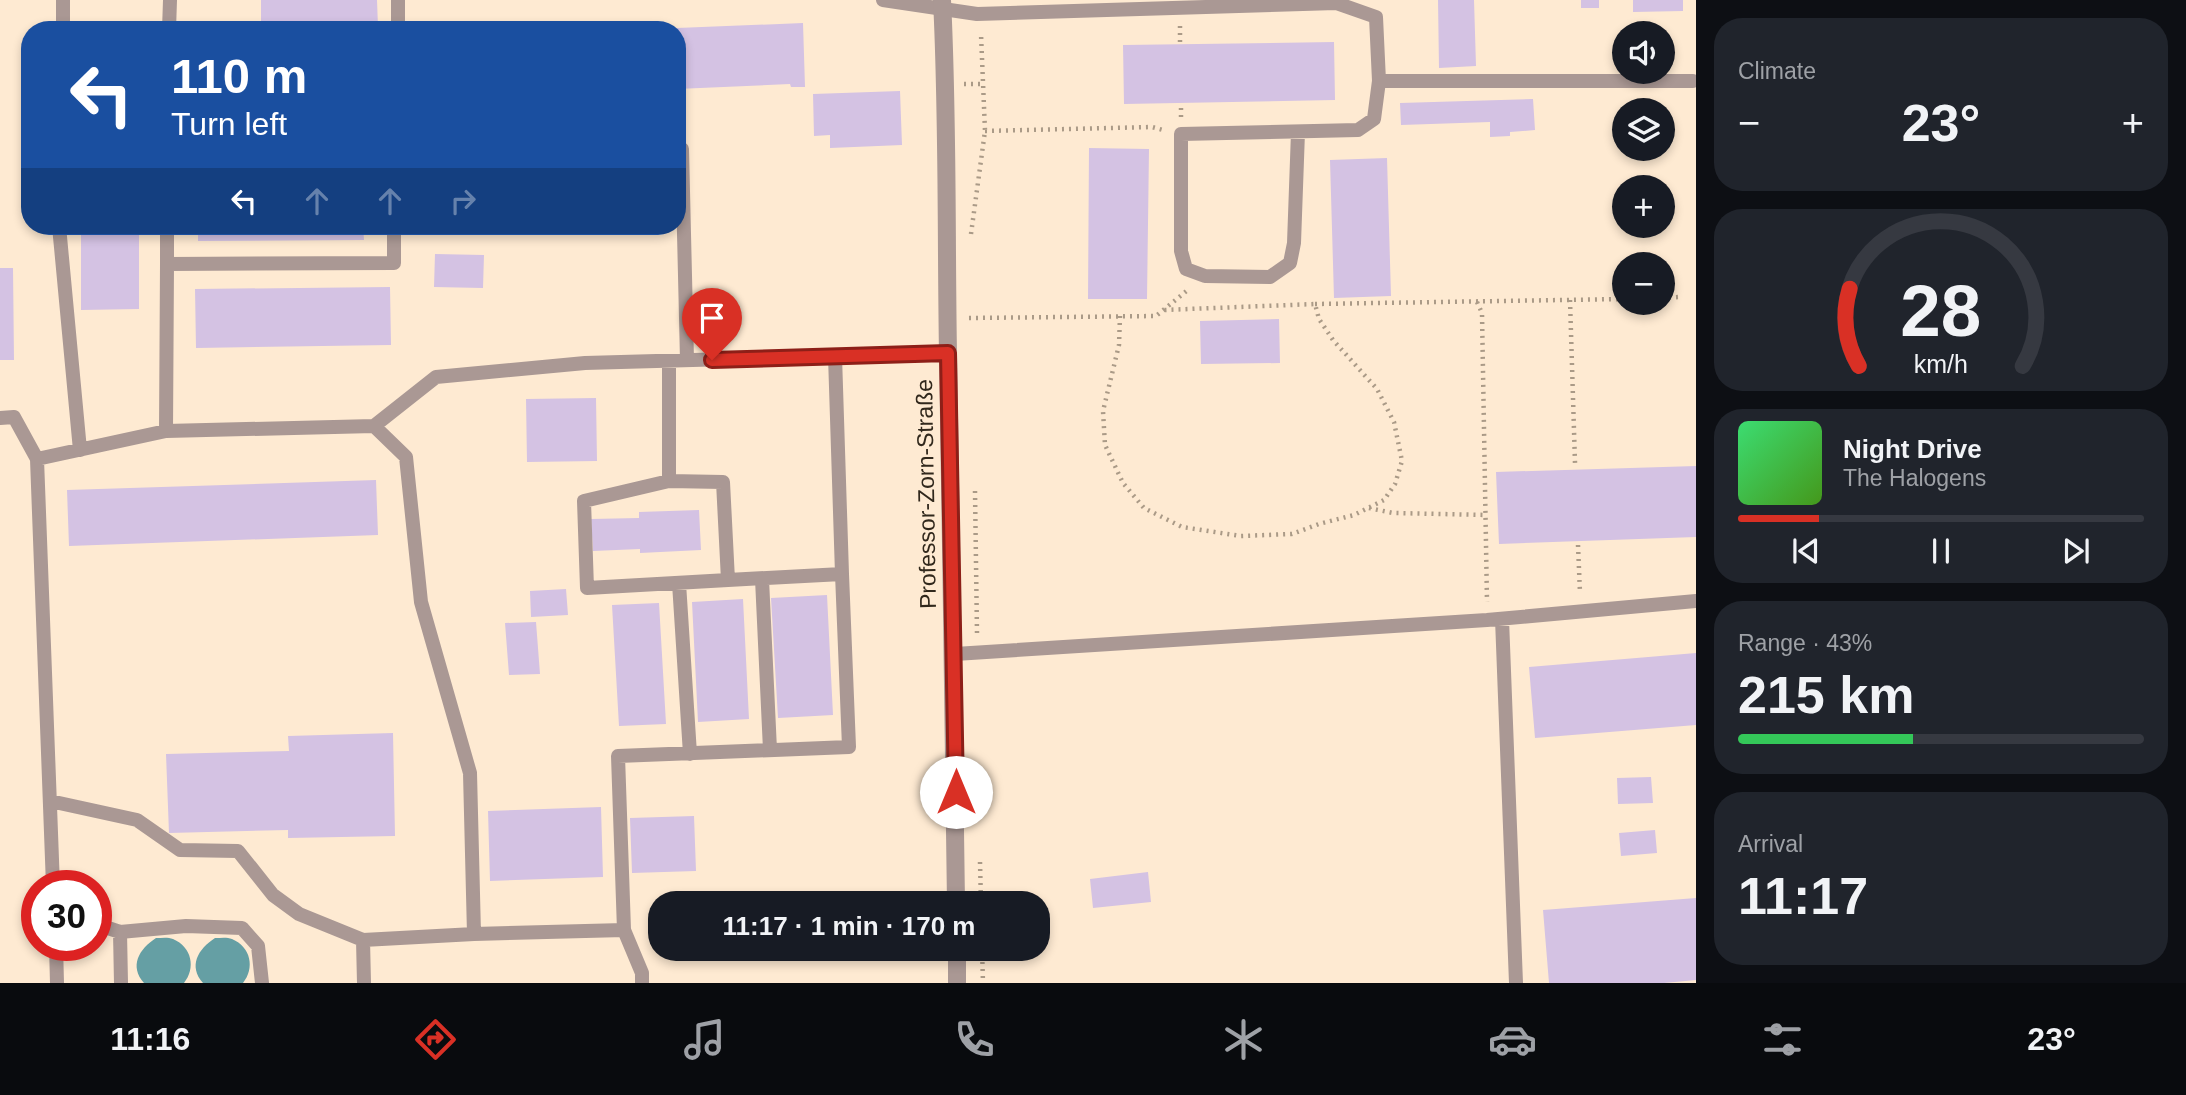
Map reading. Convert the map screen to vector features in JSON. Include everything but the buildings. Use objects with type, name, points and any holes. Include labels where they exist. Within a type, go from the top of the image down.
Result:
[{"type":"street","name":"Professor-Zorn-Straße","points":[[943,5],[947,85],[956,891]]},
{"type":"street","points":[[957,961],[957,983]]},
{"type":"lane","points":[[63,0],[64,21]]},
{"type":"lane","points":[[169,21],[170,0]]},
{"type":"lane","points":[[398,0],[398,21]]},
{"type":"lane","points":[[883,0],[943,5],[977,14],[1336,3],[1376,17],[1379,81],[1374,119],[1358,130],[1181,134],[1181,251],[1186,269],[1205,275],[1270,277],[1290,263],[1294,243],[1298,132]]},
{"type":"lane","points":[[1379,81],[1693,81]]},
{"type":"lane","points":[[60,235],[80,450]]},
{"type":"lane","points":[[166,431],[167,235]]},
{"type":"lane","points":[[167,264],[394,263],[394,235]]},
{"type":"lane","points":[[684,235],[687,360]]},
{"type":"lane","points":[[37,459],[166,431],[374,426],[436,377],[585,363],[948,353]]},
{"type":"lane","points":[[642,983],[642,973],[624,930],[618,757],[849,747],[835,356]]},
{"type":"lane","points":[[669,361],[669,481]]},
{"type":"lane","points":[[0,418],[14,417],[37,459],[52,870]]},
{"type":"lane","points":[[374,426],[406,457],[421,602],[470,773],[474,934]]},
{"type":"lane","points":[[728,580],[723,482],[669,481],[584,501],[587,587],[762,579],[842,574]]},
{"type":"lane","points":[[762,579],[770,750]]},
{"type":"lane","points":[[678,583],[690,754]]},
{"type":"lane","points":[[955,654],[1495,620],[1696,601]]},
{"type":"lane","points":[[1495,620],[1516,983]]},
{"type":"lane","points":[[50,801],[137,820],[180,850],[238,851],[273,895],[299,914],[363,940],[624,930]]},
{"type":"lane","points":[[112,929],[120,932],[186,926],[242,928],[258,946],[262,983]]},
{"type":"lane","points":[[120,932],[121,983]]},
{"type":"lane","points":[[363,940],[365,983]]},
{"type":"lane","points":[[56,961],[57,983]]},
{"type":"path","points":[[970,240],[985,131],[983,45],[977,14]]},
{"type":"path","points":[[985,131],[1152,127],[1181,134]]},
{"type":"path","points":[[948,317],[1156,316],[1205,275]]},
{"type":"path","points":[[1675,297],[1680,297]]},
{"type":"path","points":[[1164,310],[1315,304],[1612,299]]},
{"type":"path","points":[[1570,300],[1575,463]]},
{"type":"path","points":[[1477,302],[1482,313],[1487,515],[1495,620]]},
{"type":"path","points":[[1120,316],[1119,345],[1103,411],[1105,446],[1123,483],[1143,508],[1182,527],[1241,536],[1292,534],[1353,515],[1384,500],[1395,484],[1402,461],[1395,422],[1377,389],[1333,340],[1319,319],[1315,304]]},
{"type":"path","points":[[971,305],[971,329]]},
{"type":"path","points":[[975,482],[978,652]]},
{"type":"path","points":[[1368,508],[1393,513],[1487,515]]},
{"type":"path","points":[[1578,545],[1581,612]]},
{"type":"path","points":[[982,961],[983,983]]},
{"type":"water","points":[[156,938],[173,939],[188,952],[191,965],[184,983],[144,983],[140,977],[137,970],[138,958],[145,947]]},
{"type":"water","points":[[215,938],[232,939],[247,952],[250,965],[243,983],[203,983],[199,977],[196,970],[197,958],[204,947]]},
{"type":"route","points":[[712,360],[948,353],[956,792]]}]
